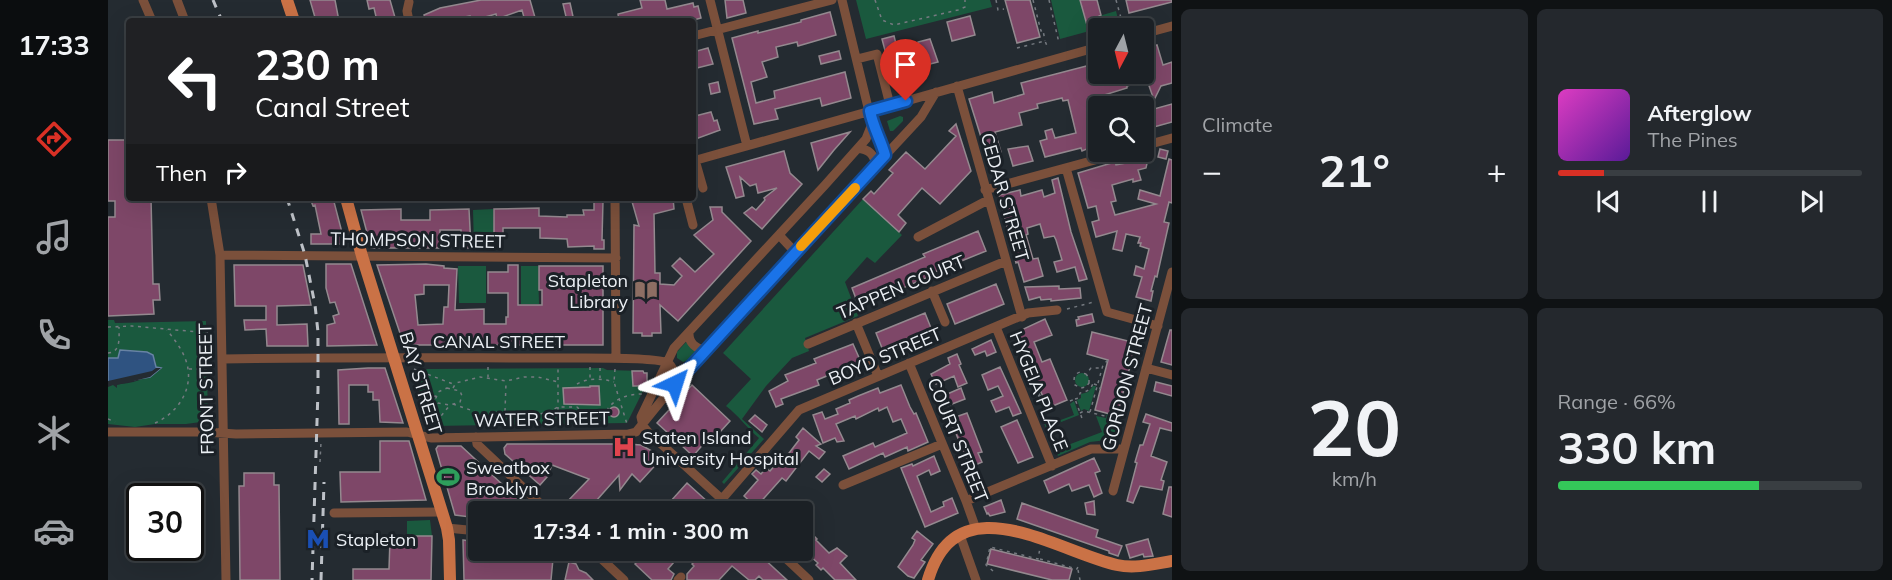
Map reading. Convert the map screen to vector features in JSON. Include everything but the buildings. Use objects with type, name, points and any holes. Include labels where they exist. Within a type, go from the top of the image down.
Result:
[{"type":"main road","points":[[287,0],[293,18]]},
{"type":"main road","name":"BAY STREET","points":[[347,201],[447,528],[450,580]]},
{"type":"main road","points":[[928,580],[938,555],[949,543],[960,535],[976,529],[988,528],[1025,533],[1119,566],[1141,566],[1172,561]]},
{"type":"street","points":[[143,0],[151,18]]},
{"type":"street","points":[[177,0],[184,18]]},
{"type":"street","points":[[710,0],[747,146]]},
{"type":"street","points":[[696,35],[832,0]]},
{"type":"street","points":[[842,0],[872,124],[879,134],[885,155]]},
{"type":"street","points":[[408,18],[409,1]]},
{"type":"street","points":[[1154,31],[1172,26]]},
{"type":"street","points":[[696,159],[1088,50]]},
{"type":"street","points":[[857,59],[877,54],[890,105]]},
{"type":"street","name":"CEDAR STREET","points":[[957,86],[1022,317]]},
{"type":"street","points":[[643,426],[705,350],[921,117],[936,92]]},
{"type":"street","points":[[722,499],[643,426],[641,417],[674,348],[866,139],[872,124]]},
{"type":"street","points":[[1154,143],[1172,138]]},
{"type":"street","points":[[858,148],[874,155],[876,164]]},
{"type":"street","points":[[918,237],[987,195],[1088,162]]},
{"type":"street","points":[[696,167],[702,188]]},
{"type":"street","points":[[1066,168],[1107,312],[1158,326]]},
{"type":"street","name":"FRONT STREET","points":[[211,201],[220,255],[226,580]]},
{"type":"street","points":[[615,201],[616,358]]},
{"type":"street","points":[[687,201],[693,225]]},
{"type":"street","points":[[779,235],[795,253]]},
{"type":"street","name":"THOMPSON STREET","points":[[220,255],[616,258]]},
{"type":"street","name":"TAPPEN COURT","points":[[808,344],[1006,261]]},
{"type":"street","name":"GORDON STREET","points":[[1113,491],[1172,272]]},
{"type":"street","points":[[932,291],[945,322]]},
{"type":"street","name":"BOYD STREET","points":[[722,499],[799,410],[1028,313],[1057,310]]},
{"type":"street","points":[[856,323],[878,376]]},
{"type":"street","name":"HYGEIA PLACE","points":[[996,327],[1052,466]]},
{"type":"street","points":[[689,334],[691,342],[705,350]]},
{"type":"street","name":"CANAL STREET","points":[[223,358],[616,358],[667,362]]},
{"type":"street","points":[[667,362],[674,372],[675,384]]},
{"type":"street","name":"COURT STREET","points":[[909,363],[976,529]]},
{"type":"street","points":[[1146,368],[1172,375]]},
{"type":"street","name":"WATER STREET","points":[[108,432],[407,432],[431,438],[628,434],[636,432],[643,426]]},
{"type":"street","points":[[476,437],[477,444],[537,501]]},
{"type":"street","points":[[843,484],[942,444]]},
{"type":"street","points":[[966,501],[1091,450],[1124,449]]},
{"type":"street","points":[[334,513],[441,512]]},
{"type":"street","points":[[447,528],[468,530]]},
{"type":"street","points":[[960,535],[976,580]]},
{"type":"street","points":[[604,561],[624,580]]},
{"type":"street","points":[[789,561],[809,580]]},
{"type":"path","points":[[875,0],[882,20],[894,25],[958,10],[965,7],[965,0]]},
{"type":"path","points":[[996,0],[998,10],[1004,9]]},
{"type":"path","points":[[1033,0],[1047,46]]},
{"type":"path","points":[[1049,0],[1059,43]]},
{"type":"path","points":[[1116,0],[1121,18]]},
{"type":"path","points":[[1017,48],[1045,41]]},
{"type":"path","points":[[1057,310],[1095,302]]},
{"type":"path","points":[[108,327],[132,326],[210,333]]},
{"type":"path","points":[[108,353],[114,352],[118,344],[119,327]]},
{"type":"path","points":[[149,424],[162,420],[178,407],[187,388],[189,369],[182,351],[167,330]]},
{"type":"path","points":[[1090,412],[1102,368],[1110,358]]},
{"type":"path","points":[[488,367],[488,377]]},
{"type":"path","points":[[558,367],[558,426]]},
{"type":"path","points":[[590,367],[590,380]]},
{"type":"path","points":[[600,367],[600,380]]},
{"type":"path","points":[[1086,374],[1091,369],[1102,368]]},
{"type":"path","points":[[189,369],[211,369]]},
{"type":"path","points":[[414,369],[454,385],[472,378],[488,377],[506,381],[530,376],[544,377],[558,382]]},
{"type":"path","points":[[615,369],[614,382],[627,424]]},
{"type":"path","points":[[1070,401],[1079,398],[1080,393],[1090,389],[1091,383],[1086,374],[1078,373],[1074,383],[1081,388],[1091,383],[1097,384],[1100,389]]},
{"type":"path","points":[[577,384],[584,380],[614,382]]},
{"type":"path","points":[[505,412],[506,381]]},
{"type":"path","points":[[1041,398],[1035,387],[1037,386],[1041,398],[1045,410]]},
{"type":"path","points":[[419,398],[436,396],[442,389],[453,388],[460,391],[462,396],[460,402],[452,405],[436,421],[433,428]]},
{"type":"path","points":[[1030,394],[1037,391]]},
{"type":"path","points":[[603,425],[606,411],[620,397],[643,394]]},
{"type":"path","points":[[436,396],[438,403],[490,414],[505,412],[526,417],[549,412],[558,407],[577,407],[581,411],[606,411]]},
{"type":"path","points":[[1075,399],[1083,421]]},
{"type":"path","points":[[586,411],[586,417]]},
{"type":"path","points":[[1080,413],[1084,411],[1105,416],[1106,413]]},
{"type":"path","points":[[490,414],[490,427]]},
{"type":"path","points":[[108,419],[118,424]]},
{"type":"path","points":[[320,462],[321,443]]},
{"type":"path","points":[[1038,559],[1040,544]]},
{"type":"path","points":[[993,571],[986,565],[990,547],[1077,569]]},
{"type":"path","points":[[1080,580],[1077,569],[1081,561]]},
{"type":"green space","points":[[856,0],[990,0],[992,7],[866,39]]},
{"type":"green space","points":[[1051,0],[1080,0],[1088,31],[1060,39]]},
{"type":"green space","points":[[1116,11],[1118,18],[1099,18],[1099,16]]},
{"type":"green space","points":[[903,117],[903,121],[893,131],[890,131],[887,121]]},
{"type":"green space","points":[[863,199],[902,235],[875,263],[867,257],[845,282],[858,316],[805,338],[809,351],[792,358],[766,386],[742,419],[764,439],[724,484],[722,482],[759,438],[726,406],[751,379],[723,353]]},
{"type":"green space","points":[[493,209],[494,247],[474,247],[473,210]]},
{"type":"green space","points":[[458,266],[486,266],[486,303],[459,303]]},
{"type":"green space","points":[[521,266],[538,266],[539,304],[521,304]]},
{"type":"green space","points":[[108,320],[114,320],[115,323],[206,321],[208,421],[135,427],[108,424],[108,384],[136,381],[150,376],[161,368],[156,368],[155,359],[118,358],[108,381]]},
{"type":"green space","points":[[686,342],[697,351],[689,360],[683,362],[677,358],[677,352]]},
{"type":"green space","points":[[603,368],[647,373],[647,383],[627,423],[433,426],[429,424],[415,378],[427,369]]},
{"type":"green space","points":[[1082,373],[1087,375],[1089,380],[1087,385],[1082,387],[1077,385],[1075,380],[1077,375]]},
{"type":"green space","points":[[1096,386],[1089,411],[1084,409],[1081,411],[1077,400],[1081,398],[1081,394],[1088,392]]},
{"type":"green space","points":[[1074,401],[1079,415],[1051,426],[1054,433],[1049,436],[1044,423],[1047,422],[1046,419],[1050,424],[1074,415],[1070,404]]},
{"type":"green space","points":[[1107,413],[1121,417],[1115,439],[1090,442],[1058,456],[1052,443],[1057,442],[1060,448],[1102,432],[1096,416],[1106,418]]},
{"type":"green space","points":[[430,520],[432,536],[407,536],[407,521]]},
{"type":"water","points":[[120,350],[147,352],[153,355],[156,367],[161,368],[150,377],[108,384],[108,358],[118,358]]},
{"type":"pier","points":[[161,368],[150,377],[117,385],[117,388],[113,385],[108,387],[108,381],[152,371]]},
{"type":"railway","points":[[213,0],[221,18]]},
{"type":"railway","points":[[288,201],[305,255],[318,332],[312,580]]},
{"type":"railway","points":[[321,580],[324,482]]},
{"type":"slow traffic","points":[[801,246],[855,188]]},
{"type":"place","name":"Stapleton Library","points":[[646,290]]},
{"type":"place","name":"Staten Island University Hospital","points":[[624,447]]},
{"type":"place","name":"Sweatbox Brooklyn","points":[[448,477]]},
{"type":"place","name":"Stapleton","points":[[318,539]]},
{"type":"route","points":[[675,384],[885,155],[879,134],[872,124],[870,111],[906,101]]}]
